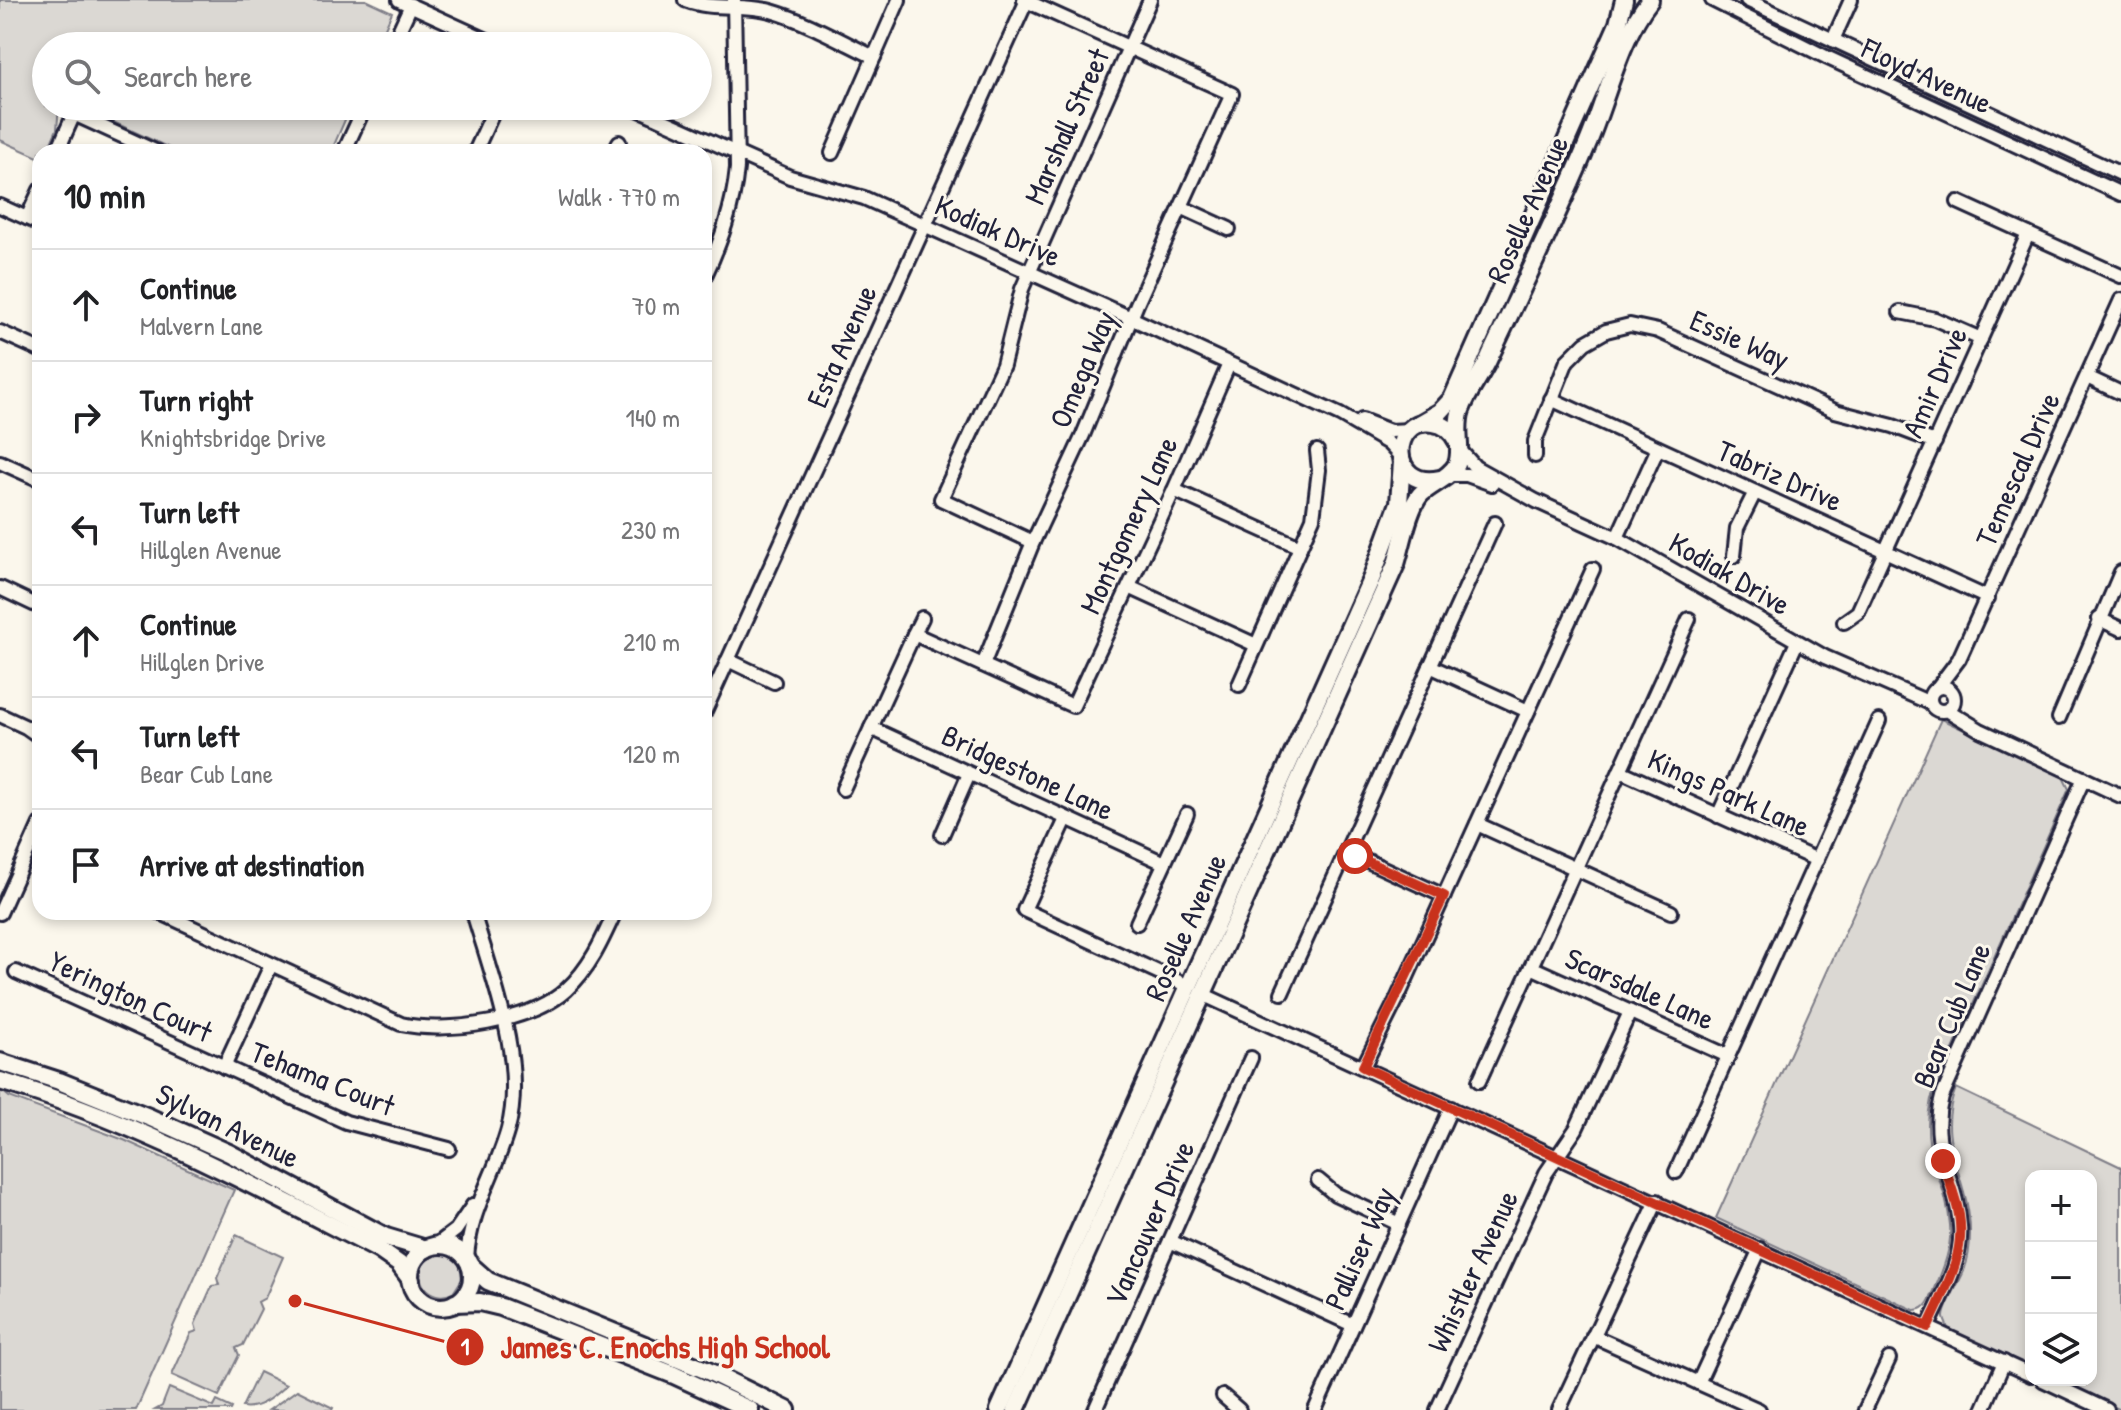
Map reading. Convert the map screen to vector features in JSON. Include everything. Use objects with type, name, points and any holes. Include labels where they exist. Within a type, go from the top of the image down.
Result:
[{"type":"main road","name":"Roselle Avenue","points":[[1415,427],[1440,412],[1452,399],[1618,24],[1624,0]]},
{"type":"main road","name":"Roselle Avenue","points":[[1458,445],[1456,429],[1464,402],[1486,365],[1543,243],[1587,145],[1636,20],[1650,0]]},
{"type":"main road","points":[[1431,422],[1443,425],[1458,445],[1456,465],[1444,477],[1419,479],[1410,474],[1401,459],[1402,440],[1415,427],[1431,422]]},
{"type":"main road","name":"Roselle Avenue","points":[[1016,1410],[1195,990],[1224,906],[1372,577],[1398,505],[1401,459]]},
{"type":"main road","name":"Roselle Avenue","points":[[999,1410],[1396,564],[1414,504],[1421,494],[1444,477]]},
{"type":"main road","name":"Sylvan Avenue","points":[[0,1062],[59,1081],[151,1118],[243,1160],[386,1237],[431,1247]]},
{"type":"main road","name":"Sylvan Avenue","points":[[0,1081],[113,1121],[212,1164],[379,1250],[399,1264],[411,1280]]},
{"type":"main road","points":[[750,1410],[674,1375],[514,1311],[480,1302],[442,1306],[430,1304],[418,1296],[411,1280],[414,1261],[431,1247],[455,1248],[488,1281],[708,1371],[787,1410]]},
{"type":"main road","points":[[455,1303],[470,1286],[469,1262]]},
{"type":"street","points":[[685,0],[703,5],[734,3],[771,11],[874,57]]},
{"type":"street","points":[[832,153],[899,0]]},
{"type":"street","points":[[1026,0],[1130,48]]},
{"type":"street","name":"Esta Avenue","points":[[712,695],[1026,0]]},
{"type":"street","name":"Marshall Street","points":[[1033,542],[941,499],[1003,365],[1022,289],[1150,0]]},
{"type":"street","name":"Floyd Avenue","points":[[1712,0],[2121,194]]},
{"type":"street","name":"Floyd Avenue","points":[[1747,0],[2121,174]]},
{"type":"street","points":[[1833,40],[1851,0]]},
{"type":"street","points":[[396,32],[405,3],[469,32]]},
{"type":"street","points":[[712,258],[732,207],[737,153],[734,3]]},
{"type":"street","name":"Omega Way","points":[[983,665],[1033,542],[1232,94],[1130,48]]},
{"type":"street","points":[[61,144],[71,120]]},
{"type":"street","points":[[87,120],[140,144]]},
{"type":"street","points":[[350,144],[359,120]]},
{"type":"street","points":[[479,144],[490,120]]},
{"type":"street","name":"Kodiak Drive","points":[[663,120],[790,177],[864,198],[1131,318],[1340,415],[1388,443],[1401,459]]},
{"type":"street","points":[[1958,202],[2121,276]]},
{"type":"street","points":[[0,206],[32,220]]},
{"type":"street","points":[[27,218],[32,207]]},
{"type":"street","points":[[1181,207],[1229,229]]},
{"type":"street","name":"Amir Drive","points":[[1844,622],[1858,612],[1887,552],[2028,234]]},
{"type":"street","name":"Temescal Drive","points":[[1936,688],[1959,659],[2121,300]]},
{"type":"street","points":[[1900,312],[1935,319],[1981,339]]},
{"type":"street","name":"Essie Way","points":[[1535,456],[1535,441],[1567,361],[1585,343],[1606,331],[1630,325],[1658,331],[1835,411],[1893,426],[1935,442]]},
{"type":"street","points":[[0,332],[32,346]]},
{"type":"street","name":"Montgomery Lane","points":[[983,665],[1073,706],[1229,364]]},
{"type":"street","points":[[2087,377],[2121,393]]},
{"type":"street","name":"Tabriz Drive","points":[[1551,399],[1988,598]]},
{"type":"street","name":"Kodiak Drive","points":[[1340,415],[1390,431],[1415,427]]},
{"type":"street","name":"Kodiak Drive","points":[[1458,445],[1475,467],[1536,501]]},
{"type":"street","points":[[1617,538],[1658,448]]},
{"type":"street","points":[[1239,685],[1313,518],[1318,494],[1317,451]]},
{"type":"street","points":[[0,462],[32,476]]},
{"type":"street","name":"Kodiak Drive","points":[[1444,477],[1467,475],[1536,501],[1617,538],[1797,642],[1930,703]]},
{"type":"street","points":[[1174,490],[1300,547]]},
{"type":"street","points":[[1734,556],[1737,528],[1755,492]]},
{"type":"street","points":[[1282,993],[1495,523]]},
{"type":"street","points":[[1363,1067],[1593,569]]},
{"type":"street","points":[[2059,718],[2121,572]]},
{"type":"street","points":[[1129,587],[1256,645]]},
{"type":"street","points":[[0,588],[32,603]]},
{"type":"street","points":[[843,789],[922,618]]},
{"type":"street","points":[[1479,1081],[1689,619]]},
{"type":"street","points":[[2099,619],[2121,629]]},
{"type":"street","points":[[914,634],[983,665]]},
{"type":"street","points":[[1718,816],[1797,642]]},
{"type":"street","name":"Temescal Drive","points":[[1953,694],[1959,659]]},
{"type":"street","points":[[728,660],[774,682]]},
{"type":"street","points":[[1430,666],[1528,711]]},
{"type":"street","points":[[1953,694],[1953,705],[1947,710],[1939,711],[1930,703],[1929,695],[1936,688],[1946,687],[1953,694],[1993,735]]},
{"type":"street","name":"Kodiak Drive","points":[[1899,688],[1936,688]]},
{"type":"street","points":[[1947,710],[1980,730],[2121,796]]},
{"type":"street","points":[[0,715],[32,731]]},
{"type":"street","points":[[1676,1172],[1879,721]]},
{"type":"street","points":[[26,727],[32,727]]},
{"type":"street","name":"Bridgestone Lane","points":[[871,728],[1164,863]]},
{"type":"street","name":"Kings Park Lane","points":[[1620,771],[1817,860]]},
{"type":"street","points":[[942,835],[969,774]]},
{"type":"street","name":"Bear Cub Lane","points":[[1928,1327],[1955,1265],[1959,1248],[1958,1212],[1938,1140],[1942,1097],[2084,778]]},
{"type":"street","points":[[1137,923],[1187,814]]},
{"type":"street","points":[[1066,819],[1024,910],[2025,1372]]},
{"type":"street","points":[[1477,824],[1671,912]]},
{"type":"street","points":[[0,913],[32,842]]},
{"type":"street","points":[[1346,851],[1444,896]]},
{"type":"street","points":[[188,920],[271,965],[401,1024],[451,1029],[546,1004],[568,988],[597,950],[611,920]]},
{"type":"street","points":[[469,1262],[469,1233],[507,1132],[514,1094],[510,1049],[475,920]]},
{"type":"street","points":[[224,1067],[271,965]]},
{"type":"street","name":"Scarsdale Lane","points":[[1531,967],[1728,1056]]},
{"type":"street","name":"Yerington Court","points":[[16,972],[224,1067]]},
{"type":"street","name":"Whistler Avenue","points":[[1437,1410],[1546,1173],[1576,1129],[1630,1012]]},
{"type":"street","name":"Vancouver Drive","points":[[1095,1410],[1251,1058]]},
{"type":"street","name":"Tehama Court","points":[[224,1067],[346,1122],[449,1149]]},
{"type":"street","name":"Palliser Way","points":[[1315,1410],[1451,1108]]},
{"type":"street","points":[[1318,1180],[1335,1194],[1399,1224]]},
{"type":"street","points":[[431,1247],[459,1226],[484,1188]]},
{"type":"street","points":[[1559,1410],[1657,1201]]},
{"type":"street","points":[[1170,1241],[1353,1325]]},
{"type":"street","points":[[1698,1383],[1760,1249]]},
{"type":"street","points":[[1593,1336],[1759,1410]]},
{"type":"street","points":[[1865,1410],[1889,1359]]},
{"type":"street","points":[[1983,1410],[2004,1362]]},
{"type":"street","points":[[2056,1386],[2107,1410]]},
{"type":"street","points":[[1223,1396],[1239,1410]]},
{"type":"shaded area","points":[[0,0],[366,0],[392,12],[383,32],[32,32],[32,120],[58,120],[57,129],[50,144],[32,144],[32,154],[0,140]]},
{"type":"shaded area","points":[[109,120],[345,120],[334,144],[161,144]]},
{"type":"shaded area","points":[[1941,719],[2063,777],[2069,789],[1931,1099],[1928,1136],[1948,1208],[1950,1242],[1944,1267],[1929,1301],[1925,1307],[1914,1310],[1716,1218]]},
{"type":"shaded area","points":[[1956,1088],[2121,1167],[2121,1410],[2067,1386],[2097,1386],[2097,1170],[2025,1170],[2025,1367],[1948,1329],[1944,1313],[1964,1271],[1970,1239],[1969,1215],[1951,1145],[1950,1108]]},
{"type":"shaded area","points":[[0,1089],[9,1097],[124,1140],[234,1190],[136,1410],[0,1410]]},
{"type":"shaded area","points":[[236,1235],[283,1257],[265,1298],[258,1302],[261,1309],[243,1345],[236,1348],[239,1355],[219,1396],[172,1375],[191,1333],[197,1331],[195,1324],[212,1286],[219,1285],[217,1278]]},
{"type":"shaded area","points":[[444,1253],[460,1263],[462,1279],[453,1293],[436,1295],[424,1287],[421,1273],[428,1258]]},
{"type":"shaded area","points":[[259,1372],[286,1385],[260,1404],[242,1407]]},
{"type":"shaded area","points":[[169,1388],[214,1407],[217,1401],[232,1408],[155,1410],[162,1406]]},
{"type":"shaded area","points":[[297,1390],[333,1408],[332,1410],[269,1410]]},
{"type":"place","name":"James C. Enochs High School","points":[[295,1301]]},
{"type":"route","points":[[1355,856],[1444,896],[1363,1067],[1928,1327],[1955,1265],[1959,1248],[1958,1212],[1943,1161]]}]
